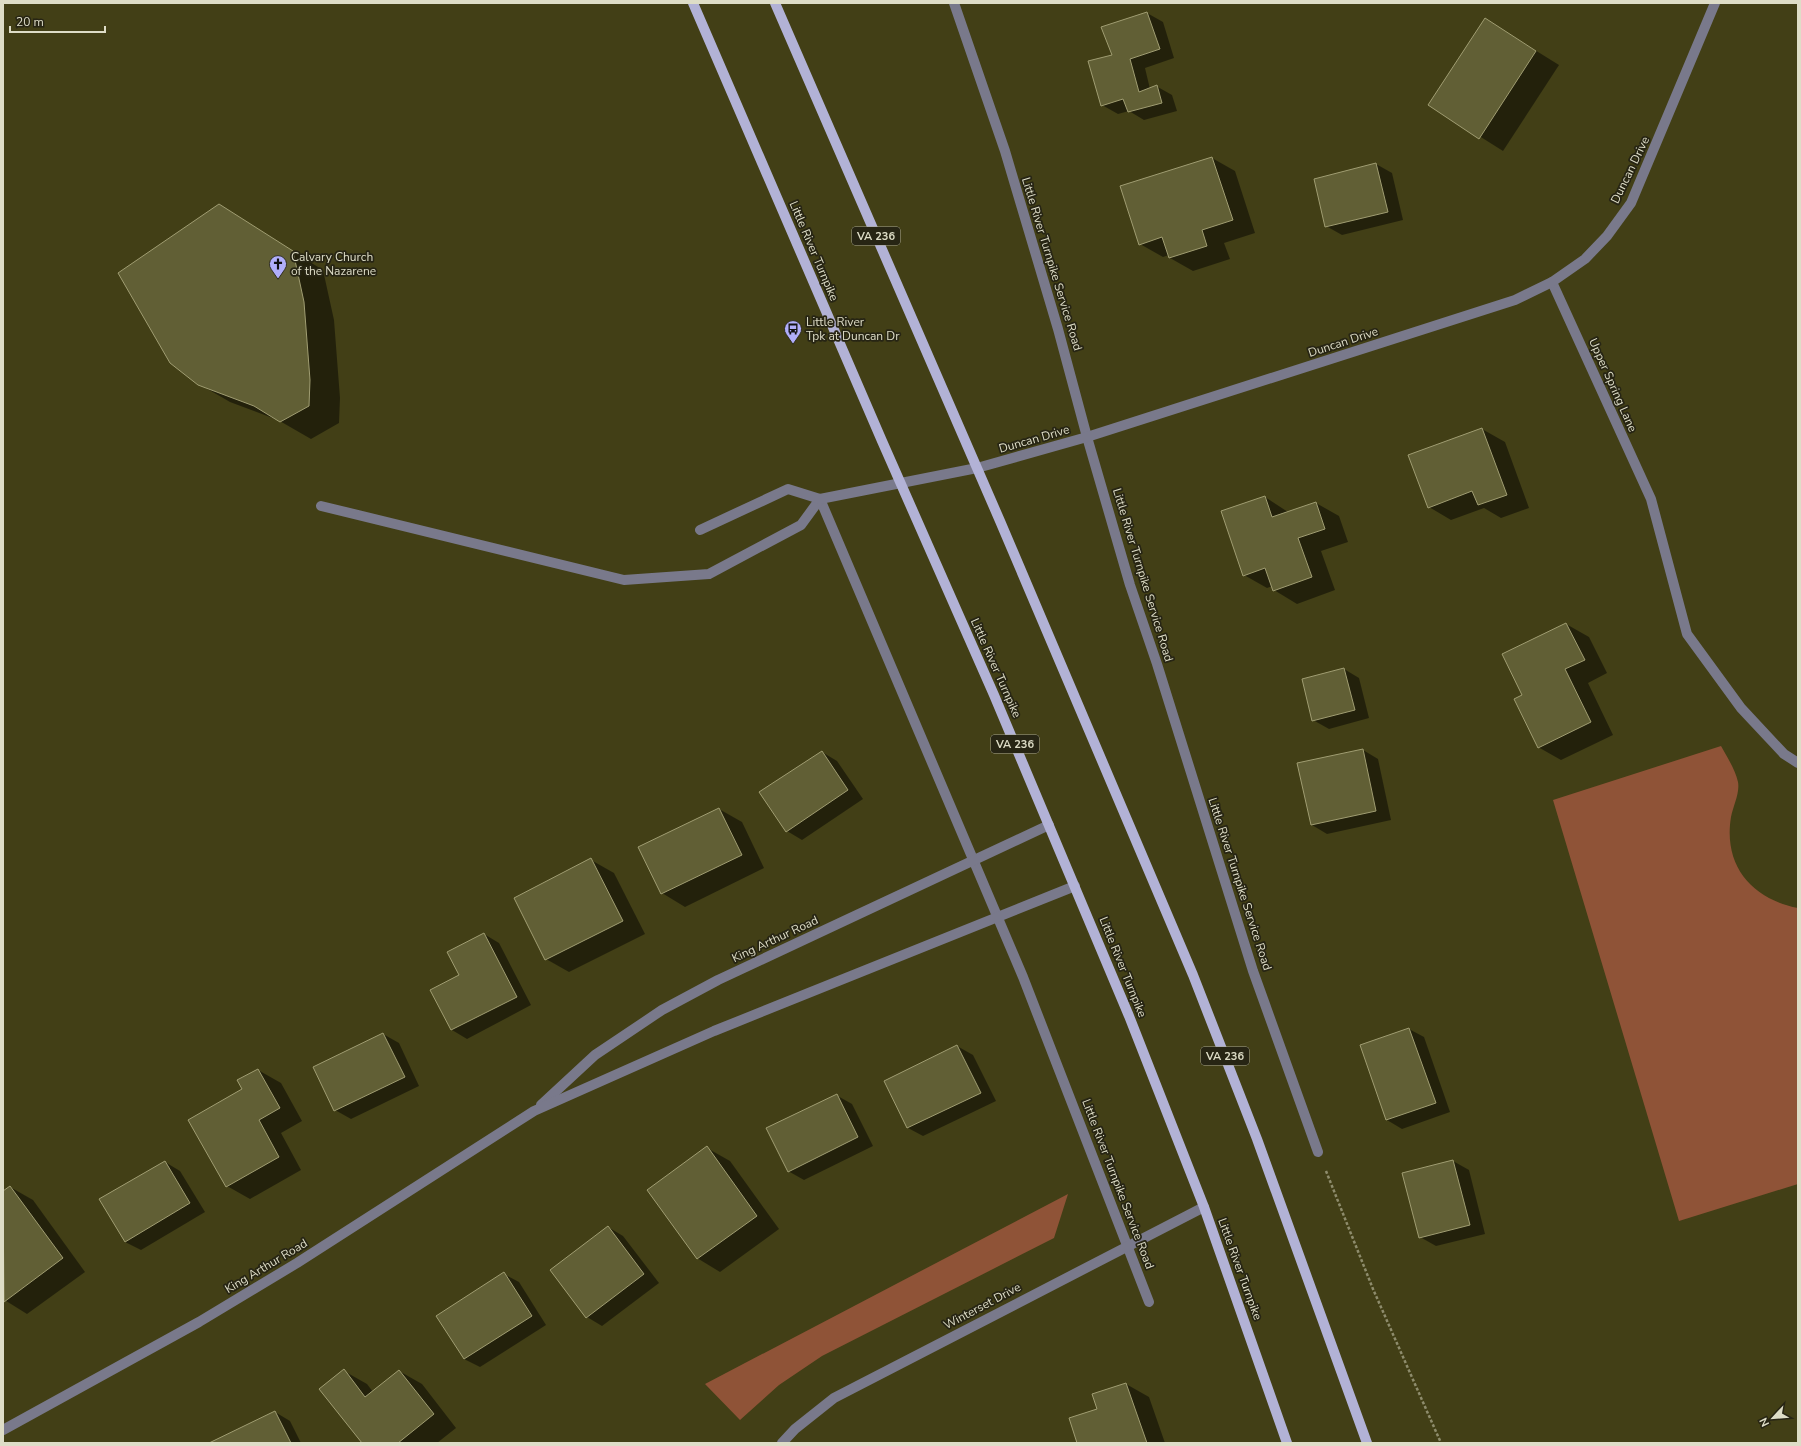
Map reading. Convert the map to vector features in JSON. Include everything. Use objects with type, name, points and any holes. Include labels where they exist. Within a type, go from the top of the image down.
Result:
[{"type":"main road","name":"Little River Turnpike","points":[[692,3],[1050,825],[1129,1016],[1204,1207],[1287,1443]]},
{"type":"main road","name":"VA 236","points":[[775,3],[977,468],[1193,975],[1257,1139],[1367,1443]]},
{"type":"street","name":"Little River Turnpike Service Road","points":[[954,3],[1005,152],[1058,329],[1087,437],[1130,585],[1157,664],[1254,971],[1318,1152]]},
{"type":"street","name":"Duncan Drive","points":[[820,499],[977,468],[1087,437],[1515,300],[1552,282],[1585,259],[1608,236],[1631,203],[1715,3]]},
{"type":"street","name":"Upper Spring Lane","points":[[1552,282],[1651,498],[1688,634],[1741,708],[1784,754],[1798,763]]},
{"type":"street","points":[[321,506],[624,580],[709,574],[801,525],[820,499],[788,489],[700,530]]},
{"type":"street","name":"Little River Turnpike Service Road","points":[[820,499],[998,917],[1128,1245],[1149,1302]]},
{"type":"street","name":"King Arthur Road","points":[[534,1112],[595,1056],[662,1010],[718,980],[1050,825]]},
{"type":"street","name":"King Arthur Road","points":[[3,1430],[199,1322],[297,1263],[534,1112],[714,1031],[1075,886]]},
{"type":"street","name":"Winterset Drive","points":[[782,1443],[795,1429],[834,1398],[1204,1207]]},
{"type":"path","points":[[1318,1152],[1373,1289],[1441,1443]]},
{"type":"shaded area","points":[[1721,746],[1733,768],[1738,782],[1737,795],[1731,817],[1730,835],[1732,851],[1737,865],[1744,878],[1754,888],[1767,897],[1782,904],[1798,908],[1798,1184],[1679,1221],[1553,800]]},
{"type":"shaded area","points":[[1068,1194],[1054,1238],[822,1356],[779,1385],[740,1420],[705,1384]]},
{"type":"building","points":[[1147,12],[1160,49],[1130,59],[1139,92],[1157,85],[1162,103],[1128,112],[1123,99],[1101,106],[1088,61],[1112,55],[1101,27]]},
{"type":"building","points":[[1485,18],[1536,51],[1479,139],[1428,105]]},
{"type":"building","points":[[1212,157],[1233,220],[1202,230],[1207,246],[1169,258],[1162,237],[1139,245],[1120,186]]},
{"type":"building","points":[[1376,163],[1388,212],[1325,227],[1314,179]]},
{"type":"building","name":"Calvary Church of the Nazarene","points":[[219,204],[293,251],[304,302],[310,380],[309,406],[280,422],[254,406],[198,385],[170,363],[118,273]]},
{"type":"building","points":[[1482,428],[1507,495],[1478,505],[1472,491],[1428,508],[1408,455]]},
{"type":"building","points":[[1265,496],[1272,517],[1316,502],[1325,529],[1298,538],[1312,577],[1273,591],[1265,568],[1243,576],[1221,511]]},
{"type":"building","points":[[1566,623],[1585,660],[1565,669],[1591,722],[1538,748],[1514,699],[1522,695],[1502,654]]},
{"type":"building","points":[[1344,668],[1355,710],[1312,721],[1302,679]]},
{"type":"building","points":[[1363,749],[1376,811],[1311,825],[1297,763]]},
{"type":"building","points":[[822,751],[848,790],[786,832],[759,792]]},
{"type":"building","points":[[719,808],[742,855],[661,894],[638,847]]},
{"type":"building","points":[[591,858],[623,921],[545,960],[514,898]]},
{"type":"building","points":[[484,933],[517,997],[451,1030],[430,990],[459,975],[447,952]]},
{"type":"building","points":[[1409,1028],[1436,1103],[1386,1120],[1360,1045]]},
{"type":"building","points":[[383,1033],[405,1077],[334,1111],[313,1067]]},
{"type":"building","points":[[957,1045],[981,1093],[907,1128],[884,1081]]},
{"type":"building","points":[[258,1069],[280,1108],[259,1120],[279,1157],[226,1187],[188,1120],[242,1089],[237,1080]]},
{"type":"building","points":[[837,1094],[858,1137],[788,1172],[766,1128]]},
{"type":"building","points":[[707,1146],[757,1216],[697,1259],[647,1190]]},
{"type":"building","points":[[1453,1160],[1470,1225],[1419,1238],[1402,1173]]},
{"type":"building","points":[[165,1161],[190,1203],[125,1242],[99,1199]]},
{"type":"building","points":[[10,1186],[63,1258],[4,1302],[3,1191]]},
{"type":"building","points":[[608,1226],[644,1274],[586,1318],[550,1270]]},
{"type":"building","points":[[504,1272],[532,1316],[464,1359],[436,1316]]},
{"type":"building","points":[[344,1369],[365,1397],[399,1370],[434,1414],[398,1443],[362,1443],[319,1389]]},
{"type":"building","points":[[1126,1383],[1147,1443],[1077,1443],[1069,1418],[1097,1409],[1092,1394]]},
{"type":"building","points":[[275,1411],[291,1443],[209,1443]]},
{"type":"place","name":"Calvary Church of the Nazarene","points":[[278,279]]},
{"type":"place","name":"Little River Tpk at Duncan Dr","points":[[793,344]]}]
